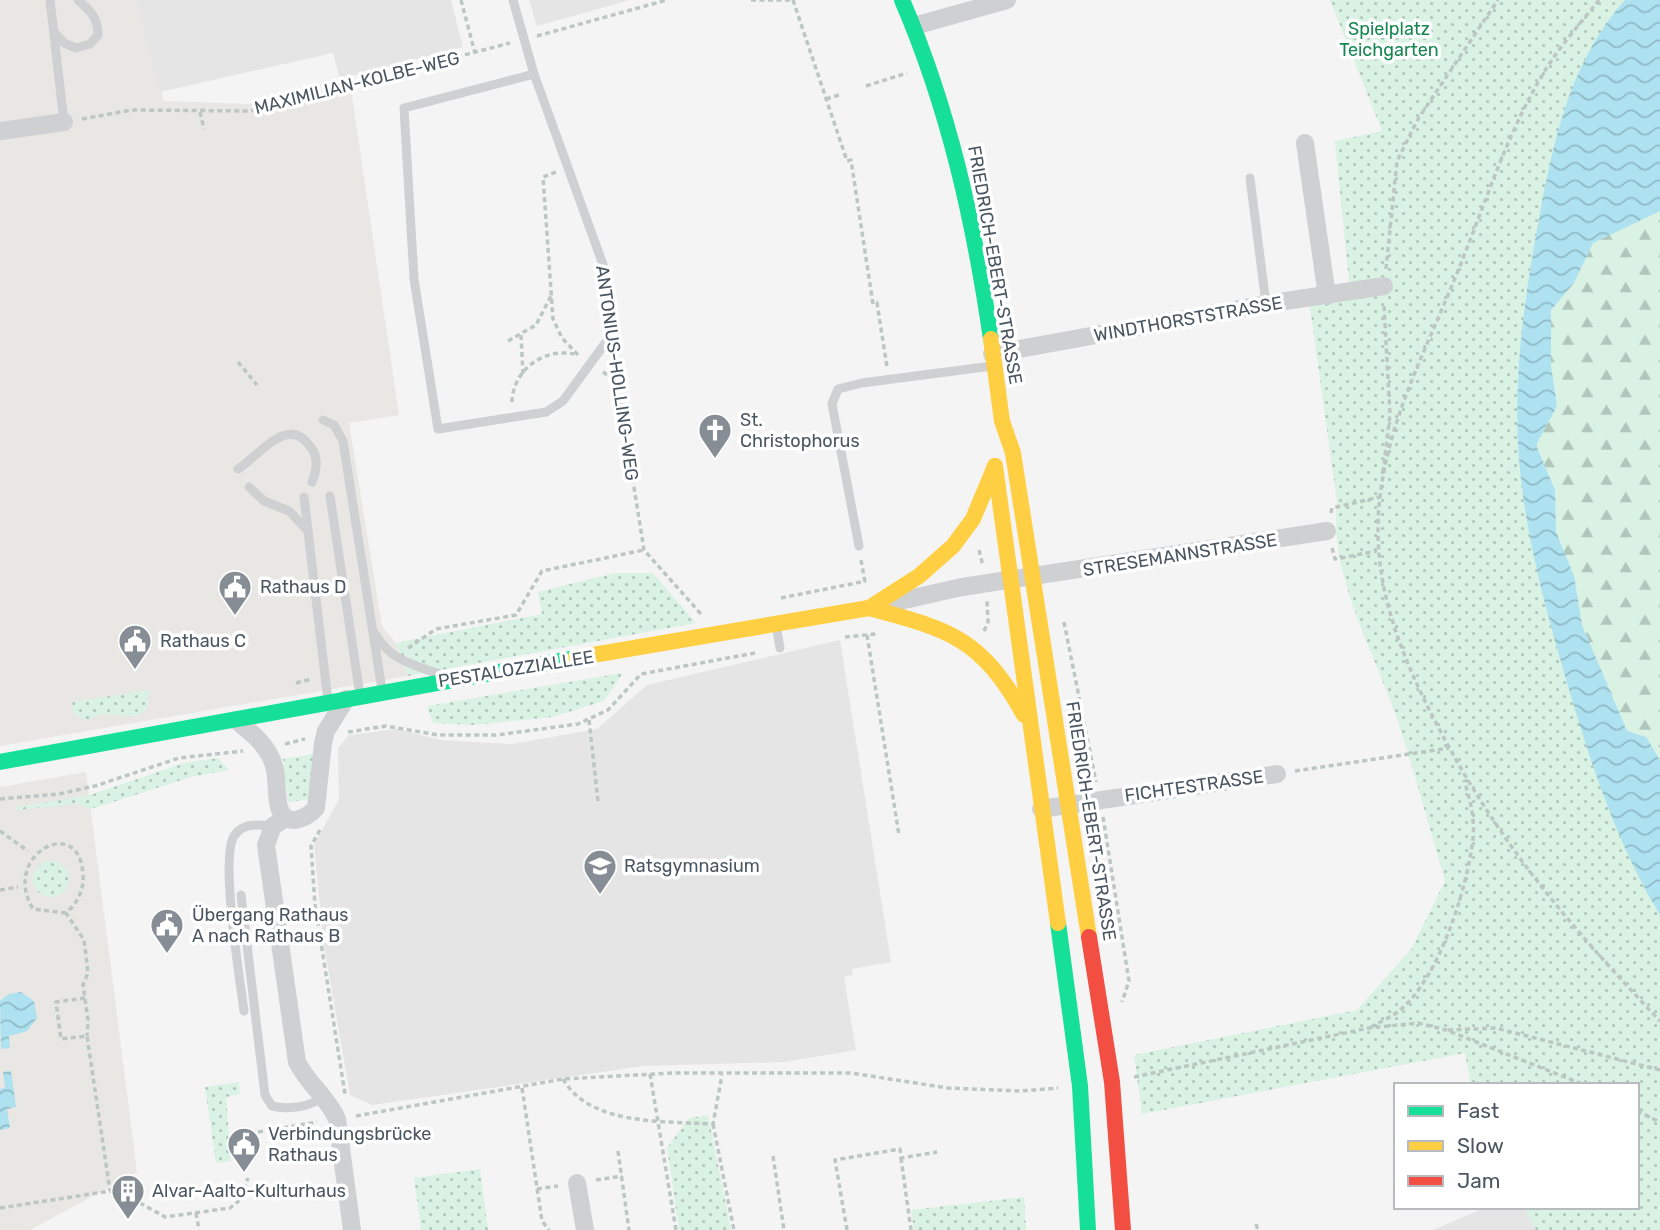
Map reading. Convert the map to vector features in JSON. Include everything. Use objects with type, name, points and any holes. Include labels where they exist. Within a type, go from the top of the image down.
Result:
[{"type":"street","name":"FRIEDRICH-EBERT-STRASSE","points":[[902,0],[930,65],[949,124],[965,190],[1002,421],[1013,453],[1112,1082],[1123,1230]]},
{"type":"street","points":[[914,26],[1007,0]]},
{"type":"street","points":[[0,131],[64,122]]},
{"type":"street","points":[[1305,143],[1327,296]]},
{"type":"street","name":"WINDTHORSTSTRASSE","points":[[993,360],[1266,304],[1384,286]]},
{"type":"street","name":"FRIEDRICH-EBERT-STRASSE","points":[[1002,421],[995,466],[1028,701],[1028,724],[1080,1086],[1088,1230]]},
{"type":"street","points":[[869,608],[946,555],[963,534],[976,511],[995,466]]},
{"type":"street","name":"STRESEMANNSTRASSE","points":[[1033,576],[1327,531]]},
{"type":"street","name":"PESTALOZZIALLEE","points":[[0,762],[454,679],[776,625],[1033,576]]},
{"type":"street","points":[[869,608],[941,628],[976,647],[1005,678],[1028,724]]},
{"type":"street","points":[[280,822],[297,821],[309,816],[316,808],[326,731],[353,697]]},
{"type":"street","points":[[236,720],[267,749],[276,771],[280,822],[266,845],[297,1062],[308,1082],[343,1118],[352,1230]]},
{"type":"street","name":"FICHTESTRASSE","points":[[1041,809],[1277,774]]},
{"type":"street","points":[[578,1183],[585,1230]]},
{"type":"lane","points":[[50,0],[64,122]]},
{"type":"lane","points":[[54,32],[64,43],[76,48],[90,44],[98,35],[98,23],[92,12],[78,0]]},
{"type":"lane","name":"ANTONIUS-HOLLING-WEG","points":[[513,0],[534,74],[605,270],[614,331]]},
{"type":"lane","points":[[534,74],[404,108],[414,279],[438,429],[545,412],[563,401],[614,331]]},
{"type":"lane","points":[[1250,178],[1266,304]]},
{"type":"lane","points":[[859,546],[832,404],[838,389],[993,360]]},
{"type":"lane","points":[[323,420],[334,425],[343,441],[382,692]]},
{"type":"lane","points":[[238,469],[255,459],[271,440],[295,435],[312,447],[316,457],[317,470],[312,482]]},
{"type":"lane","points":[[249,487],[264,501],[289,511],[307,531]]},
{"type":"lane","points":[[330,496],[353,697]]},
{"type":"lane","points":[[304,497],[328,703]]},
{"type":"lane","points":[[776,625],[780,648]]},
{"type":"lane","points":[[372,628],[386,650],[398,659],[454,679]]},
{"type":"lane","points":[[244,1011],[230,895],[231,842],[242,827],[280,822]]},
{"type":"lane","points":[[241,895],[265,1095],[272,1106],[284,1108],[310,1105],[322,1098]]},
{"type":"path","points":[[461,0],[475,53]]},
{"type":"path","name":"MAXIMILIAN-KOLBE-WEG","points":[[64,122],[132,110],[251,111],[667,0]]},
{"type":"path","points":[[751,0],[792,0],[847,161],[850,160],[873,304],[877,303],[890,379]]},
{"type":"path","points":[[1497,0],[1418,119],[1397,161],[1384,286],[1390,415],[1380,497],[1377,551],[1394,633],[1462,774],[1510,849],[1548,899],[1660,1021]]},
{"type":"path","points":[[1380,497],[1398,410],[1522,117],[1543,74],[1599,0]]},
{"type":"path","points":[[866,86],[930,65]]},
{"type":"path","points":[[826,99],[839,95]]},
{"type":"path","points":[[200,112],[204,129]]},
{"type":"path","points":[[568,168],[543,177],[553,319],[562,338],[576,354],[618,383]]},
{"type":"path","points":[[508,341],[536,325],[552,295]]},
{"type":"path","name":"ANTONIUS-HOLLING-WEG","points":[[614,331],[618,383],[644,550]]},
{"type":"path","points":[[520,335],[523,374]]},
{"type":"path","points":[[512,417],[512,397],[523,374],[546,353],[559,351],[576,354]]},
{"type":"path","points":[[238,362],[257,385]]},
{"type":"path","points":[[1377,551],[1335,559],[1327,531],[1332,508],[1380,497]]},
{"type":"path","points":[[859,546],[865,582]]},
{"type":"path","points":[[398,659],[403,651],[436,629],[516,615],[542,570],[644,550],[701,614]]},
{"type":"path","points":[[769,600],[878,579]]},
{"type":"path","points":[[1063,612],[1100,800],[1129,981],[1119,1013]]},
{"type":"path","points":[[835,638],[881,633]]},
{"type":"path","points":[[867,635],[899,835]]},
{"type":"path","points":[[0,799],[21,799],[95,786],[179,758],[267,749],[307,739],[337,745],[349,732],[386,726],[438,735],[497,735],[554,729],[589,720],[608,710],[641,674],[780,648]]},
{"type":"path","points":[[589,720],[598,802]]},
{"type":"path","points":[[1277,774],[1449,748]]},
{"type":"path","points":[[1369,1028],[1400,1010],[1429,974],[1445,937],[1466,874],[1473,836],[1472,805],[1462,774]]},
{"type":"path","points":[[323,825],[311,846],[315,905],[343,1118]]},
{"type":"path","points":[[0,831],[28,851]]},
{"type":"path","points":[[23,858],[28,851],[51,842],[74,852],[83,867],[83,883],[74,905],[66,913]]},
{"type":"path","points":[[16,878],[18,887],[33,909],[66,913],[84,940],[88,973],[82,985],[88,1020],[87,1036],[110,1191]]},
{"type":"path","points":[[0,890],[18,887]]},
{"type":"path","points":[[85,998],[55,1002],[61,1039],[87,1036]]},
{"type":"path","points":[[1132,1090],[1131,1077],[1369,1028],[1418,1023],[1446,1030],[1580,1083]]},
{"type":"path","points":[[1446,1030],[1496,1028],[1660,1070]]},
{"type":"path","points":[[246,1169],[240,1138],[246,1134],[563,1079],[650,1074],[851,1073],[948,1088],[1021,1091],[1080,1086]]},
{"type":"path","points":[[650,1074],[676,1230]]},
{"type":"path","points":[[722,1075],[713,1124],[734,1230]]},
{"type":"path","points":[[563,1079],[572,1095],[592,1107],[657,1121],[713,1124]]},
{"type":"path","points":[[522,1088],[542,1221],[549,1230]]},
{"type":"path","points":[[1639,1112],[1660,1122]]},
{"type":"path","points":[[847,1230],[835,1160],[900,1149],[911,1230]]},
{"type":"path","points":[[618,1152],[629,1230]]},
{"type":"path","points":[[901,1158],[937,1152]]},
{"type":"path","points":[[773,1156],[784,1230]]},
{"type":"path","points":[[0,1208],[117,1190],[165,1217],[237,1203],[248,1178]]},
{"type":"path","points":[[196,1213],[199,1230]]},
{"type":"path","points":[[1255,1224],[1258,1230]]},
{"type":"shaded area","points":[[0,0],[136,0],[164,101],[249,104],[349,76],[399,415],[349,423],[382,626],[396,643],[408,676],[0,746]]},
{"type":"shaded area","points":[[136,0],[451,0],[463,47],[340,79],[333,53],[160,92]]},
{"type":"shaded area","points":[[529,0],[630,0],[537,26]]},
{"type":"shaded area","name":"Ratsgymnasium","points":[[840,640],[891,962],[852,969],[853,975],[844,977],[856,1050],[786,1062],[644,1066],[372,1105],[350,1095],[324,946],[314,845],[339,799],[338,748],[349,735],[397,729],[440,740],[512,744],[597,729],[647,685]]},
{"type":"shaded area","points":[[86,772],[137,1172],[30,1230],[0,1230],[0,787]]},
{"type":"shaded area","points":[[1481,1209],[1525,1209],[1536,1230],[1433,1230]]},
{"type":"green space","name":"Spielplatz Teichgarten","points":[[1330,0],[1660,0],[1660,1230],[1536,1230],[1525,1209],[1639,1209],[1639,1083],[1471,1083],[1465,1053],[1142,1114],[1134,1055],[1357,1010],[1412,948],[1445,881],[1396,716],[1354,610],[1339,556],[1337,502],[1309,300],[1350,292],[1335,141],[1382,131]]},
{"type":"green space","points":[[1660,211],[1660,760],[1646,737],[1627,731],[1582,625],[1574,576],[1556,532],[1555,490],[1536,445],[1557,406],[1551,366],[1550,310],[1574,283],[1593,243]]},
{"type":"green space","points":[[615,573],[653,573],[696,623],[408,676],[396,643],[542,614],[538,592]]},
{"type":"green space","points":[[623,673],[604,701],[552,717],[473,725],[433,723],[427,706]]},
{"type":"green space","points":[[149,690],[147,709],[137,715],[104,714],[84,720],[74,713],[72,702]]},
{"type":"green space","points":[[313,754],[313,799],[288,802],[283,759]]},
{"type":"green space","points":[[218,758],[229,770],[191,777],[91,809],[77,804],[16,810],[15,807],[87,796],[184,763]]},
{"type":"green space","points":[[51,861],[64,866],[69,879],[64,892],[51,897],[38,892],[33,879],[38,866]]},
{"type":"green space","points":[[239,1082],[240,1094],[226,1097],[231,1161],[216,1163],[205,1087]]},
{"type":"green space","points":[[708,1115],[731,1230],[679,1230],[667,1148],[689,1118]]},
{"type":"green space","points":[[480,1169],[488,1230],[421,1230],[414,1178]]},
{"type":"green space","points":[[1024,1197],[1026,1230],[914,1230],[911,1210]]},
{"type":"water","points":[[1625,0],[1660,0],[1660,211],[1593,243],[1574,283],[1551,310],[1551,366],[1557,406],[1536,445],[1555,490],[1556,532],[1574,576],[1582,625],[1627,731],[1646,737],[1660,760],[1660,915],[1616,828],[1574,707],[1535,561],[1524,502],[1518,443],[1518,383],[1523,322],[1547,175],[1561,121],[1580,70],[1592,45]]},
{"type":"water","points":[[21,992],[34,1001],[37,1018],[27,1031],[9,1036],[10,1048],[1,1049],[0,1001],[9,994]]},
{"type":"water","points":[[11,1071],[16,1107],[7,1109],[10,1128],[0,1130],[0,1089],[5,1088],[3,1072]]},
{"type":"traffic: fast","points":[[902,0],[933,82],[958,166],[977,252],[991,339]]},
{"type":"traffic: fast","points":[[0,762],[575,658]]},
{"type":"traffic: fast","points":[[1058,923],[1080,1086],[1088,1230]]},
{"type":"traffic: slow","points":[[991,339],[1002,421],[1013,453],[1089,937]]},
{"type":"traffic: slow","points":[[995,466],[1058,923]]},
{"type":"traffic: slow","points":[[575,658],[869,608],[919,576],[953,546],[973,519],[995,466]]},
{"type":"traffic: slow","points":[[869,608],[922,623],[961,641],[978,653],[993,669],[1024,715]]},
{"type":"traffic: jam","points":[[1089,937],[1112,1082],[1123,1230]]},
{"type":"place","name":"St. Christophorus","points":[[715,460]]},
{"type":"place","name":"Rathaus D","points":[[235,617]]},
{"type":"place","name":"Rathaus C","points":[[135,671]]},
{"type":"place","name":"Ratsgymnasium","points":[[600,896]]},
{"type":"place","name":"Übergang Rathaus A nach Rathaus B","points":[[167,955]]},
{"type":"place","name":"Verbindungsbrücke Rathaus","points":[[244,1174]]},
{"type":"place","name":"Alvar-Aalto-Kulturhaus","points":[[128,1221]]}]
